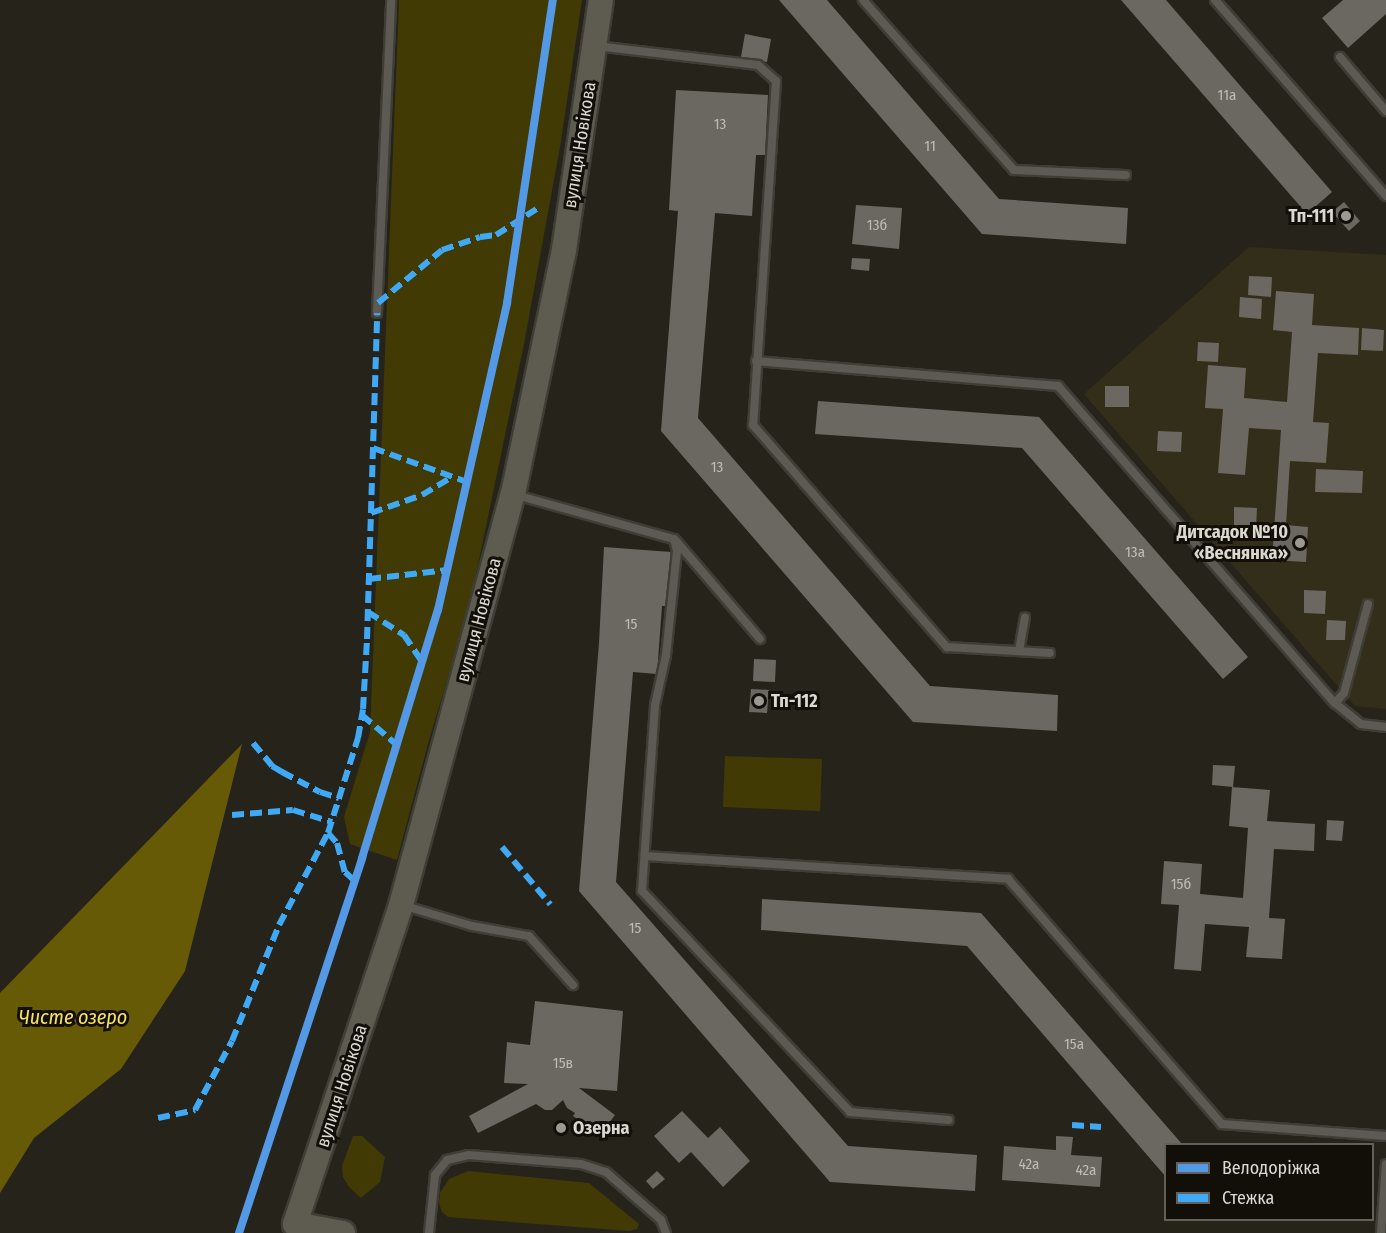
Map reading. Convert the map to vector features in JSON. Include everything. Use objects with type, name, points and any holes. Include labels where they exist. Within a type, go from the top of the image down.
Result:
[{"type":"main road","name":"вулиця Новікова","points":[[343,1233],[296,1224],[401,904],[513,494],[564,249],[601,0]]},
{"type":"lane","points":[[377,313],[391,0]]},
{"type":"lane","points":[[863,0],[1014,170],[1126,175]]},
{"type":"lane","points":[[1215,0],[1386,196]]},
{"type":"lane","points":[[595,45],[758,65],[776,81],[753,425],[947,647],[1050,653]]},
{"type":"lane","points":[[1340,57],[1386,111]]},
{"type":"lane","points":[[756,361],[1058,386],[1335,703],[1361,724],[1386,727]]},
{"type":"lane","points":[[513,494],[674,538],[760,639]]},
{"type":"lane","points":[[674,538],[677,551],[666,655],[656,705],[642,891],[850,1112],[949,1120]]},
{"type":"lane","points":[[1335,703],[1344,693],[1368,604]]},
{"type":"lane","points":[[1019,651],[1025,618]]},
{"type":"lane","points":[[645,856],[1008,879],[1222,1124],[1386,1136]]},
{"type":"lane","points":[[401,904],[472,926],[529,936],[573,985]]},
{"type":"lane","points":[[429,1233],[435,1175],[447,1160],[468,1155],[581,1164],[606,1172],[661,1220],[666,1233]]},
{"type":"lane","points":[[1381,1233],[1386,1164]]},
{"type":"shaded area","points":[[399,0],[582,0],[560,147],[524,344],[469,608],[429,740],[397,860],[350,844],[344,817],[370,732]]},
{"type":"shaded area","name":"Дитсадок №10 «Веснянка»","points":[[1249,247],[1386,255],[1386,709],[1355,706],[1084,394]]},
{"type":"shaded area","points":[[725,756],[822,759],[820,811],[723,807]]},
{"type":"shaded area","points":[[353,1136],[362,1136],[385,1157],[380,1182],[361,1198],[349,1187],[343,1177],[342,1166]]},
{"type":"shaded area","points":[[468,1171],[589,1183],[639,1224],[637,1229],[629,1231],[448,1217],[442,1212],[439,1203],[440,1193],[449,1179]]},
{"type":"water","name":"Чисте озеро","points":[[242,744],[185,971],[121,1069],[34,1138],[0,1193],[0,993]]},
{"type":"building","points":[[779,0],[827,0],[999,199],[1128,208],[1126,244],[982,234]]},
{"type":"building","points":[[1121,0],[1166,0],[1332,192],[1307,214]]},
{"type":"building","points":[[1343,0],[1386,0],[1386,14],[1348,48],[1322,18]]},
{"type":"building","points":[[745,34],[771,39],[767,62],[741,57]]},
{"type":"building","points":[[676,90],[768,95],[765,155],[756,155],[752,216],[715,213],[698,418],[930,686],[1058,695],[1057,731],[913,722],[661,431],[678,211],[669,210]]},
{"type":"building","name":"Тп-111","points":[[1344,202],[1360,221],[1349,231],[1332,212]]},
{"type":"building","points":[[856,205],[902,208],[899,249],[852,244]]},
{"type":"building","points":[[852,258],[870,259],[869,271],[851,269]]},
{"type":"building","points":[[1249,276],[1272,277],[1271,297],[1248,295]]},
{"type":"building","points":[[1276,291],[1314,294],[1312,325],[1359,328],[1358,355],[1318,353],[1313,422],[1329,423],[1326,463],[1290,461],[1286,525],[1308,527],[1306,562],[1272,560],[1281,430],[1249,428],[1245,475],[1218,473],[1223,409],[1205,408],[1208,365],[1246,368],[1244,398],[1287,402],[1292,332],[1273,330]]},
{"type":"building","points":[[1240,297],[1262,299],[1261,319],[1239,317]]},
{"type":"building","points":[[1362,328],[1384,330],[1383,351],[1361,350]]},
{"type":"building","points":[[1198,342],[1219,343],[1218,362],[1197,361]]},
{"type":"building","points":[[1105,386],[1129,386],[1129,407],[1105,407]]},
{"type":"building","points":[[818,401],[1039,417],[1248,657],[1223,679],[1022,448],[815,434]]},
{"type":"building","points":[[1158,431],[1182,432],[1181,452],[1157,451]]},
{"type":"building","points":[[1316,469],[1363,471],[1362,493],[1315,492]]},
{"type":"building","points":[[1234,507],[1257,508],[1256,529],[1234,528]]},
{"type":"building","points":[[604,547],[671,552],[667,606],[662,606],[657,674],[633,672],[616,882],[848,1146],[977,1155],[975,1191],[830,1182],[579,891],[599,643]]},
{"type":"building","points":[[1304,590],[1326,591],[1325,614],[1304,613]]},
{"type":"building","points":[[1327,620],[1346,621],[1345,640],[1326,640]]},
{"type":"building","points":[[754,659],[776,660],[775,682],[753,681]]},
{"type":"building","name":"Тп-112","points":[[751,689],[769,690],[767,713],[749,712]]},
{"type":"building","points":[[1213,765],[1235,766],[1233,787],[1212,785]]},
{"type":"building","points":[[1232,787],[1270,790],[1267,821],[1315,824],[1314,851],[1274,849],[1269,918],[1285,919],[1282,959],[1246,957],[1249,927],[1205,924],[1201,971],[1174,969],[1179,905],[1161,904],[1164,861],[1202,864],[1200,894],[1243,898],[1248,828],[1229,826]]},
{"type":"building","points":[[1327,820],[1344,821],[1342,841],[1326,840]]},
{"type":"building","points":[[762,899],[981,913],[1181,1143],[1164,1143],[1164,1175],[967,946],[761,930]]},
{"type":"building","points":[[535,1001],[623,1011],[617,1091],[579,1088],[615,1115],[600,1135],[573,1116],[575,1113],[567,1108],[563,1100],[552,1110],[545,1110],[536,1104],[478,1133],[469,1116],[528,1084],[504,1083],[507,1042],[530,1045]]},
{"type":"building","points":[[682,1111],[708,1138],[720,1127],[750,1161],[723,1187],[691,1152],[679,1163],[654,1136]]},
{"type":"building","points":[[1056,1136],[1073,1137],[1071,1155],[1102,1157],[1100,1187],[1002,1180],[1004,1146],[1056,1150]]},
{"type":"building","points":[[657,1171],[665,1179],[653,1189],[646,1181]]},
{"type":"marked path","points":[[378,303],[442,250],[480,237],[496,235],[538,208]]},
{"type":"marked path","points":[[158,1118],[195,1110],[232,1041],[279,925],[328,833],[358,738],[363,709],[367,639],[377,313]]},
{"type":"marked path","points":[[373,448],[467,482]]},
{"type":"marked path","points":[[371,513],[422,495],[452,477]]},
{"type":"marked path","points":[[369,579],[447,570]]},
{"type":"marked path","points":[[368,612],[404,635],[422,662]]},
{"type":"marked path","points":[[362,715],[397,745]]},
{"type":"marked path","points":[[253,743],[272,766],[320,792],[339,798]]},
{"type":"marked path","points":[[232,815],[293,810],[332,822]]},
{"type":"marked path","points":[[328,833],[337,843],[345,872],[355,881]]},
{"type":"marked path","points":[[502,847],[550,904]]},
{"type":"marked path","points":[[1072,1125],[1101,1127]]},
{"type":"cycle path","points":[[239,1233],[362,858],[438,610],[507,303],[553,0]]},
{"type":"place","name":"Тп-111","points":[[1346,216]]},
{"type":"place","name":"Дитсадок №10 «Веснянка»","points":[[1300,543]]},
{"type":"place","name":"Тп-112","points":[[759,701]]},
{"type":"place","name":"Озерна","points":[[561,1128]]}]
